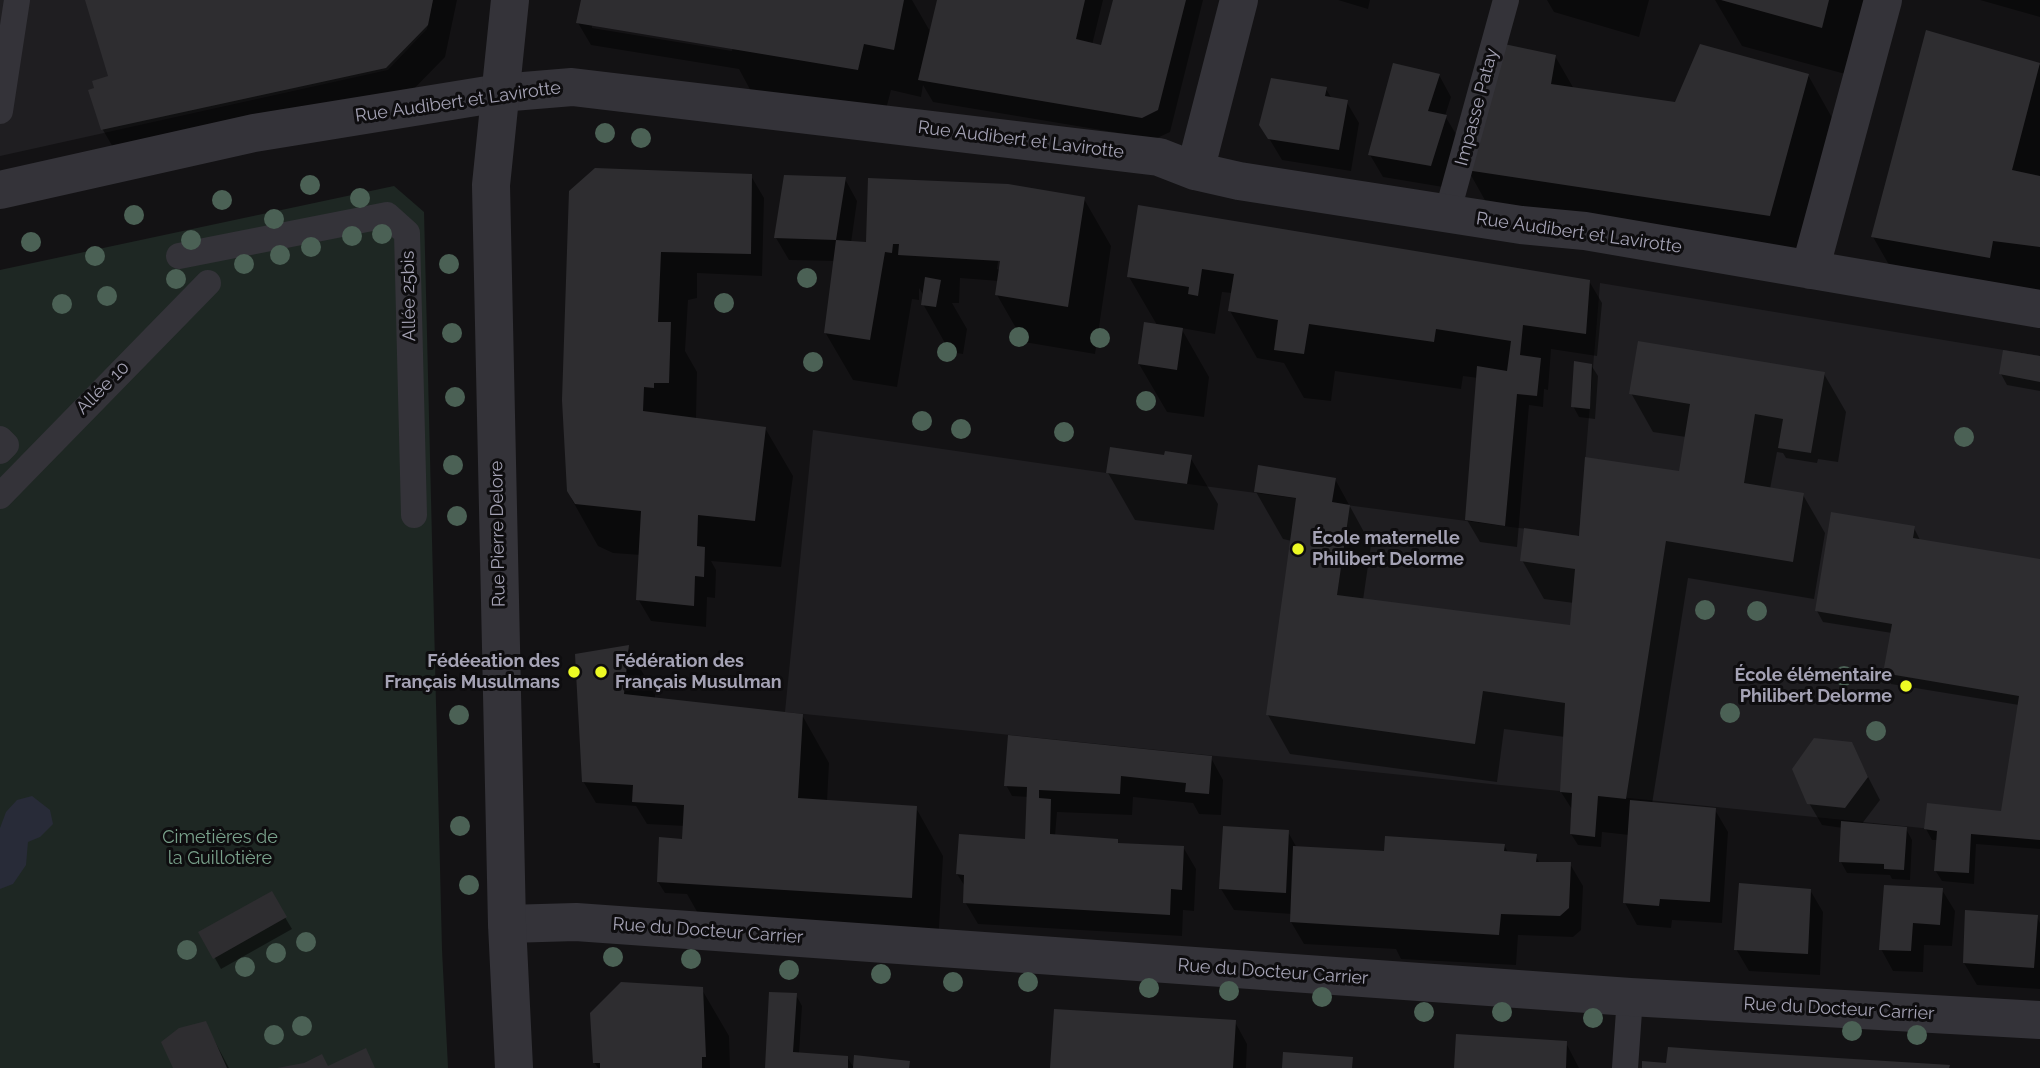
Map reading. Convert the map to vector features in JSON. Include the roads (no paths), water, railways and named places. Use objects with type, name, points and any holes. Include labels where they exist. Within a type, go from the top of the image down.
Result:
[{"type":"street","name":"Rue Pierre Delore","points":[[510,0],[491,185],[506,924],[514,1068]]},
{"type":"street","points":[[1195,171],[1239,0]]},
{"type":"street","points":[[1810,270],[1883,0]]},
{"type":"street","name":"Rue Audibert et Lavirotte","points":[[0,190],[254,133],[499,93],[572,87],[1159,157],[1195,171],[1239,181],[1447,214],[1585,231],[2040,309]]},
{"type":"street","name":"Rue du Docteur Carrier","points":[[506,924],[576,922],[1630,998],[2040,1020]]},
{"type":"lane","points":[[0,111],[17,0]]},
{"type":"lane","name":"Impasse Patay","points":[[1447,214],[1506,0]]},
{"type":"lane","name":"Allée 25bis","points":[[178,256],[387,215],[407,233],[414,515]]},
{"type":"lane","name":"Allée 10","points":[[0,496],[208,283]]},
{"type":"lane","points":[[0,439],[6,444],[0,451]]},
{"type":"lane","points":[[1625,1068],[1630,998]]},
{"type":"water","points":[[32,796],[50,810],[53,824],[40,837],[28,842],[26,865],[13,884],[0,889],[0,828],[6,812],[17,800]]},
{"type":"place","name":"École maternelle Philibert Delorme","points":[[1298,549]]},
{"type":"place","name":"Fédéeation des Français Musulmans","points":[[574,672]]},
{"type":"place","name":"Fédération des Français Musulman","points":[[601,672]]},
{"type":"place","name":"École élémentaire Philibert Delorme","points":[[1906,686]]},
{"type":"park label","name":"Cimetières de la Guillotière","points":[[220,848]]}]
